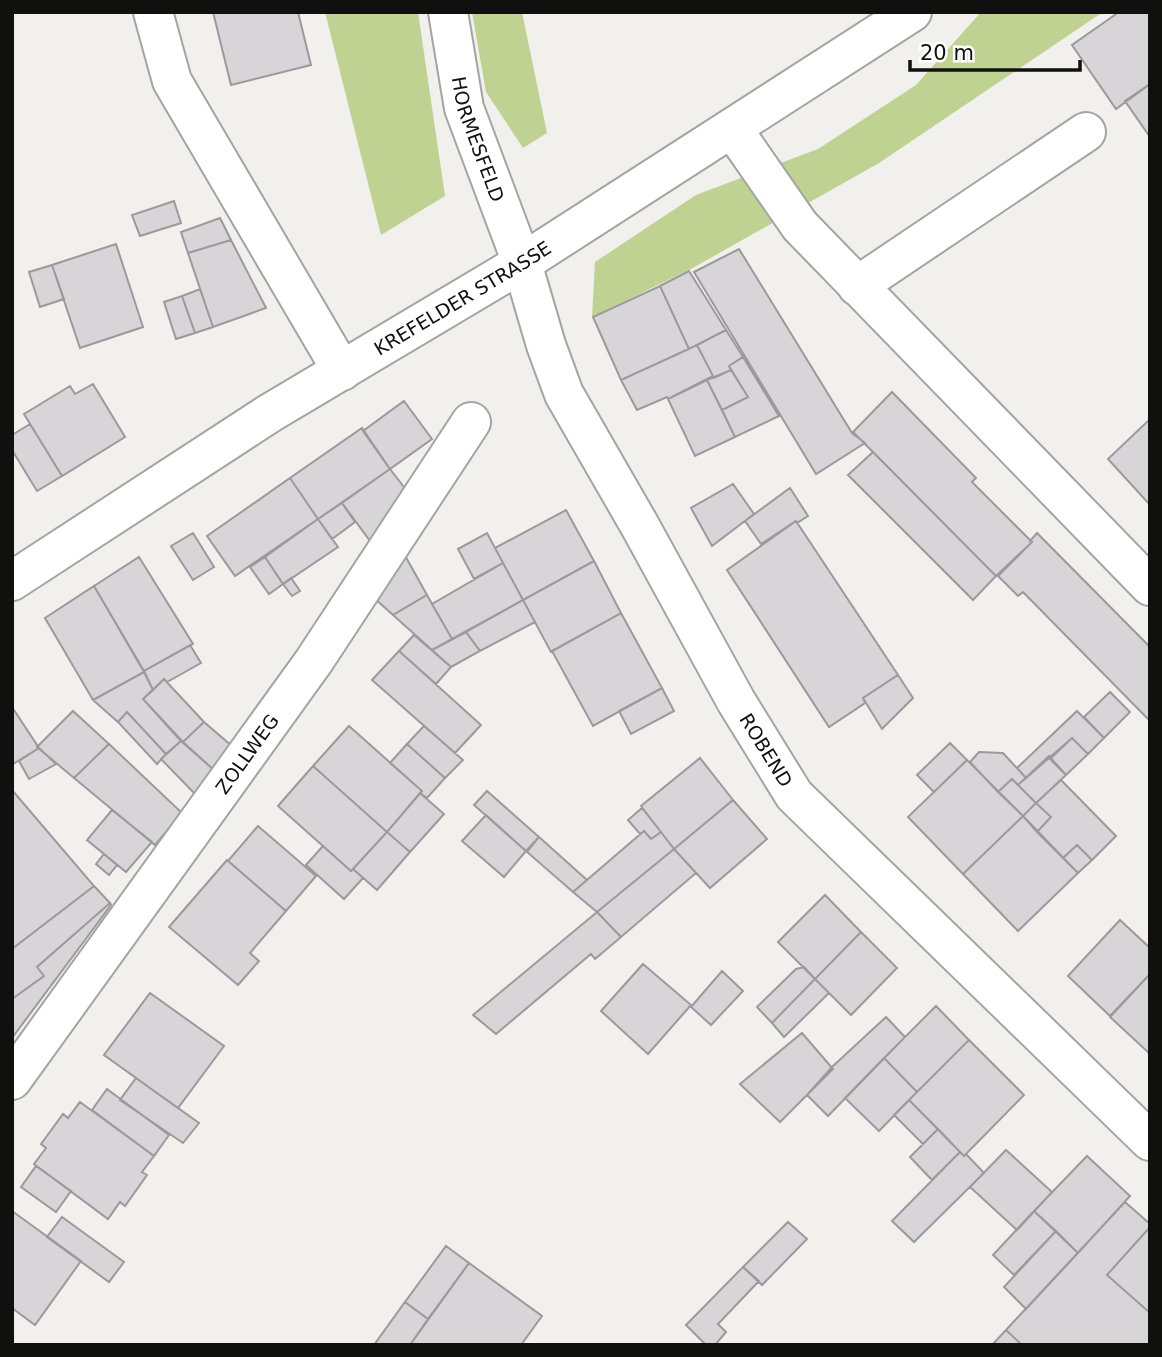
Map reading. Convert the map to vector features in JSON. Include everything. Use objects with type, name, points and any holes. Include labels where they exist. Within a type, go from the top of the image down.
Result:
[{"type":"street","points":[[153,12],[172,82],[342,370]]},
{"type":"street","name":"HORMESFELD","points":[[448,12],[464,108],[522,263]]},
{"type":"street","name":"KREFELDER STRASSE","points":[[12,581],[179,471],[522,263],[912,12]]},
{"type":"street","points":[[732,128],[800,226],[1150,586]]},
{"type":"street","points":[[857,286],[1086,132]]},
{"type":"street","name":"ROBEND","points":[[522,263],[546,345],[564,394],[736,701],[794,795],[1150,1141]]},
{"type":"street","name":"ZOLLWEG","points":[[12,1080],[314,662],[471,422]]},
{"type":"green space","points":[[325,12],[418,12],[445,196],[381,235]]},
{"type":"green space","points":[[472,12],[522,12],[547,133],[523,148],[486,92]]},
{"type":"green space","points":[[981,12],[1103,12],[879,163],[691,269],[592,317],[595,262],[696,195],[818,149],[916,85]]},
{"type":"building","points":[[213,12],[298,12],[311,65],[231,85]]},
{"type":"building","points":[[1119,12],[1150,12],[1150,84],[1116,109],[1072,45]]},
{"type":"building","points":[[1150,84],[1150,137],[1125,101]]},
{"type":"building","points":[[174,201],[181,223],[140,236],[132,215]]},
{"type":"building","points":[[220,218],[231,240],[188,253],[181,232]]},
{"type":"building","points":[[231,240],[266,308],[213,327],[188,253]]},
{"type":"building","points":[[116,244],[143,327],[80,348],[52,265]]},
{"type":"building","points":[[739,249],[852,433],[865,443],[816,474],[694,272]]},
{"type":"building","points":[[52,265],[64,299],[40,307],[29,272]]},
{"type":"building","points":[[689,271],[726,330],[689,349],[660,286]]},
{"type":"building","points":[[660,286],[689,349],[621,380],[593,317]]},
{"type":"building","points":[[200,289],[213,327],[195,333],[182,296]]},
{"type":"building","points":[[182,296],[195,333],[176,339],[164,302]]},
{"type":"building","points":[[726,330],[743,357],[729,366],[731,370],[714,378],[697,345]]},
{"type":"building","points":[[697,345],[713,376],[668,399],[667,397],[637,410],[621,380]]},
{"type":"building","points":[[743,357],[779,416],[735,437],[722,410],[748,397],[729,366]]},
{"type":"building","points":[[731,370],[748,397],[722,410],[707,380]]},
{"type":"building","points":[[707,380],[735,437],[695,456],[668,399]]},
{"type":"building","points":[[93,384],[125,437],[62,476],[24,414],[70,386],[75,394]]},
{"type":"building","points":[[892,392],[976,478],[972,482],[1032,542],[996,576],[853,432]]},
{"type":"building","points":[[404,401],[432,439],[390,469],[363,431]]},
{"type":"building","points":[[1150,419],[1150,505],[1108,459]]},
{"type":"building","points":[[30,424],[62,476],[37,491],[12,450],[12,435]]},
{"type":"building","points":[[362,428],[390,469],[318,519],[290,478]]},
{"type":"building","points":[[873,452],[996,576],[973,600],[848,475]]},
{"type":"building","points":[[390,469],[407,491],[373,545],[342,503]]},
{"type":"building","points":[[290,478],[318,519],[235,576],[207,536]]},
{"type":"building","points":[[733,484],[754,514],[712,546],[691,508]]},
{"type":"building","points":[[790,488],[808,516],[761,544],[745,521]]},
{"type":"building","points":[[342,503],[355,522],[332,539],[318,519]]},
{"type":"building","points":[[566,510],[594,561],[523,600],[495,548]]},
{"type":"building","points":[[318,519],[338,547],[283,584],[265,557]]},
{"type":"building","points":[[796,521],[898,675],[863,698],[865,703],[829,727],[727,570]]},
{"type":"building","points":[[193,533],[214,567],[193,580],[171,546]]},
{"type":"building","points":[[487,533],[503,563],[474,579],[458,549]]},
{"type":"building","points":[[1037,533],[1150,647],[1150,721],[1023,592],[1018,596],[998,576],[1032,542],[1030,541]]},
{"type":"building","points":[[403,552],[427,595],[393,615],[372,596]]},
{"type":"building","points":[[139,557],[193,644],[144,671],[94,586]]},
{"type":"building","points":[[265,557],[283,584],[269,594],[250,567]]},
{"type":"building","points":[[594,561],[621,613],[551,652],[523,600]]},
{"type":"building","points":[[503,563],[523,600],[452,639],[432,604]]},
{"type":"building","points":[[291,578],[300,591],[292,596],[283,584]]},
{"type":"building","points":[[94,586],[144,672],[93,700],[45,618]]},
{"type":"building","points":[[427,595],[452,639],[432,650],[393,615]]},
{"type":"building","points":[[523,600],[535,622],[480,651],[466,632]]},
{"type":"building","points":[[621,613],[662,688],[593,726],[552,651]]},
{"type":"building","points":[[466,632],[480,651],[451,667],[432,650]]},
{"type":"building","points":[[414,635],[451,667],[436,684],[399,651]]},
{"type":"building","points":[[190,645],[201,663],[167,682],[164,679],[153,690],[144,671]]},
{"type":"building","points":[[399,651],[481,725],[455,753],[372,680]]},
{"type":"building","points":[[144,672],[153,690],[143,699],[181,741],[166,754],[127,712],[118,722],[93,700]]},
{"type":"building","points":[[898,675],[913,698],[882,729],[863,698]]},
{"type":"building","points":[[164,679],[204,722],[183,742],[143,699]]},
{"type":"building","points":[[662,688],[674,711],[631,734],[619,711]]},
{"type":"building","points":[[1110,692],[1130,712],[1104,738],[1084,717]]},
{"type":"building","points":[[12,707],[39,748],[13,764],[12,764]]},
{"type":"building","points":[[73,711],[109,744],[74,778],[37,747]]},
{"type":"building","points":[[1077,711],[1104,738],[1088,754],[1072,738],[1026,778],[1017,768]]},
{"type":"building","points":[[127,712],[166,754],[157,764],[118,722]]},
{"type":"building","points":[[204,722],[233,747],[215,771],[183,742]]},
{"type":"building","points":[[349,726],[422,791],[387,832],[313,766]]},
{"type":"building","points":[[424,726],[463,760],[445,778],[407,744]]},
{"type":"building","points":[[1072,738],[1088,754],[1066,775],[1050,759]]},
{"type":"building","points":[[181,741],[215,771],[196,795],[161,759]]},
{"type":"building","points":[[950,743],[967,760],[934,792],[917,775]]},
{"type":"building","points":[[109,744],[182,813],[155,845],[74,778]]},
{"type":"building","points":[[407,744],[445,778],[427,798],[390,763]]},
{"type":"building","points":[[39,748],[56,764],[29,779],[19,761]]},
{"type":"building","points":[[979,752],[1003,753],[1026,778],[1018,785],[1012,779],[998,792],[970,762]]},
{"type":"building","points":[[1049,756],[1066,775],[1036,803],[1018,785]]},
{"type":"building","points":[[700,758],[733,800],[674,849],[641,806]]},
{"type":"building","points":[[967,760],[1023,816],[963,874],[908,817]]},
{"type":"building","points":[[313,766],[387,832],[351,871],[278,806]]},
{"type":"building","points":[[1012,779],[1036,803],[1023,816],[998,792]]},
{"type":"building","points":[[1061,780],[1116,836],[1092,860],[1077,845],[1063,858],[1037,832],[1051,817],[1036,803]]},
{"type":"building","points":[[12,790],[94,886],[12,949]]},
{"type":"building","points":[[487,791],[539,837],[526,851],[474,805]]},
{"type":"building","points":[[420,793],[444,814],[410,852],[387,832]]},
{"type":"building","points":[[733,800],[767,839],[710,888],[674,849]]},
{"type":"building","points":[[1036,803],[1051,817],[1037,832],[1023,816]]},
{"type":"building","points":[[642,808],[661,832],[651,839],[644,831],[640,834],[628,820]]},
{"type":"building","points":[[112,810],[152,842],[126,872],[87,840]]},
{"type":"building","points":[[486,815],[526,851],[504,877],[462,841]]},
{"type":"building","points":[[1023,816],[1078,873],[1018,931],[963,874]]},
{"type":"building","points":[[258,826],[316,876],[286,911],[228,861]]},
{"type":"building","points":[[644,831],[651,839],[661,832],[674,849],[597,912],[573,892]]},
{"type":"building","points":[[387,832],[410,852],[377,890],[353,869]]},
{"type":"building","points":[[539,837],[587,880],[573,892],[527,852]]},
{"type":"building","points":[[1077,845],[1092,860],[1078,873],[1063,858]]},
{"type":"building","points":[[323,846],[363,878],[344,899],[306,865]]},
{"type":"building","points":[[674,849],[696,873],[621,937],[597,912]]},
{"type":"building","points":[[104,854],[117,865],[109,875],[96,864]]},
{"type":"building","points":[[227,860],[286,911],[250,953],[259,961],[238,985],[169,927]]},
{"type":"building","points":[[94,886],[110,903],[37,967],[44,976],[12,999],[12,949]]},
{"type":"building","points":[[825,895],[861,932],[815,979],[778,942]]},
{"type":"building","points":[[110,903],[12,1038],[12,999],[44,976],[37,967]]},
{"type":"building","points":[[597,912],[621,937],[595,959],[591,954],[496,1034],[473,1015]]},
{"type":"building","points":[[1120,920],[1150,948],[1150,974],[1110,1016],[1068,976]]},
{"type":"building","points":[[861,932],[897,968],[851,1015],[815,979]]},
{"type":"building","points":[[643,964],[691,1005],[648,1054],[601,1011]]},
{"type":"building","points":[[804,967],[815,979],[772,1023],[757,1007],[796,969]]},
{"type":"building","points":[[722,971],[743,991],[711,1025],[691,1007]]},
{"type":"building","points":[[1150,974],[1150,1054],[1110,1017]]},
{"type":"building","points":[[815,979],[829,993],[784,1037],[772,1023]]},
{"type":"building","points":[[150,993],[224,1046],[178,1108],[104,1055]]},
{"type":"building","points":[[936,1006],[969,1040],[917,1092],[884,1058]]},
{"type":"building","points":[[886,1017],[905,1037],[828,1116],[807,1095],[832,1067]]},
{"type":"building","points":[[802,1033],[833,1069],[780,1122],[740,1084]]},
{"type":"building","points":[[969,1040],[1024,1095],[964,1156],[909,1100]]},
{"type":"building","points":[[884,1058],[917,1092],[879,1131],[845,1098]]},
{"type":"building","points":[[136,1078],[199,1123],[183,1143],[120,1100]]},
{"type":"building","points":[[107,1089],[169,1135],[154,1156],[92,1110]]},
{"type":"building","points":[[909,1100],[938,1129],[923,1144],[894,1115]]},
{"type":"building","points":[[80,1102],[154,1156],[142,1172],[147,1175],[125,1206],[120,1202],[108,1219],[34,1164],[46,1148],[41,1144],[63,1114],[68,1118]]},
{"type":"building","points":[[938,1129],[960,1152],[932,1180],[910,1157]]},
{"type":"building","points":[[1006,1150],[1052,1192],[1017,1230],[970,1187]]},
{"type":"building","points":[[960,1152],[964,1156],[966,1154],[984,1173],[914,1242],[892,1221]]},
{"type":"building","points":[[1087,1156],[1130,1196],[1078,1253],[1034,1211]]},
{"type":"building","points":[[36,1166],[71,1191],[56,1212],[21,1187]]},
{"type":"building","points":[[1125,1202],[1150,1224],[1150,1227],[1107,1275],[1150,1313],[1150,1345],[1022,1345],[1006,1330]]},
{"type":"building","points":[[12,1211],[81,1261],[35,1325],[12,1308]]},
{"type":"building","points":[[1034,1211],[1056,1231],[1014,1275],[993,1255]]},
{"type":"building","points":[[62,1217],[124,1262],[109,1282],[47,1237]]},
{"type":"building","points":[[788,1222],[807,1239],[762,1285],[743,1267]]},
{"type":"building","points":[[1150,1227],[1150,1313],[1107,1275]]},
{"type":"building","points":[[1056,1231],[1078,1253],[1026,1309],[1004,1287]]},
{"type":"building","points":[[446,1246],[469,1263],[428,1319],[405,1302]]},
{"type":"building","points":[[469,1263],[542,1316],[521,1345],[410,1345]]},
{"type":"building","points":[[743,1267],[759,1281],[718,1324],[726,1332],[715,1345],[706,1345],[686,1325]]},
{"type":"building","points":[[405,1302],[428,1319],[410,1345],[374,1345]]},
{"type":"building","points":[[1006,1330],[1022,1345],[992,1345]]}]
